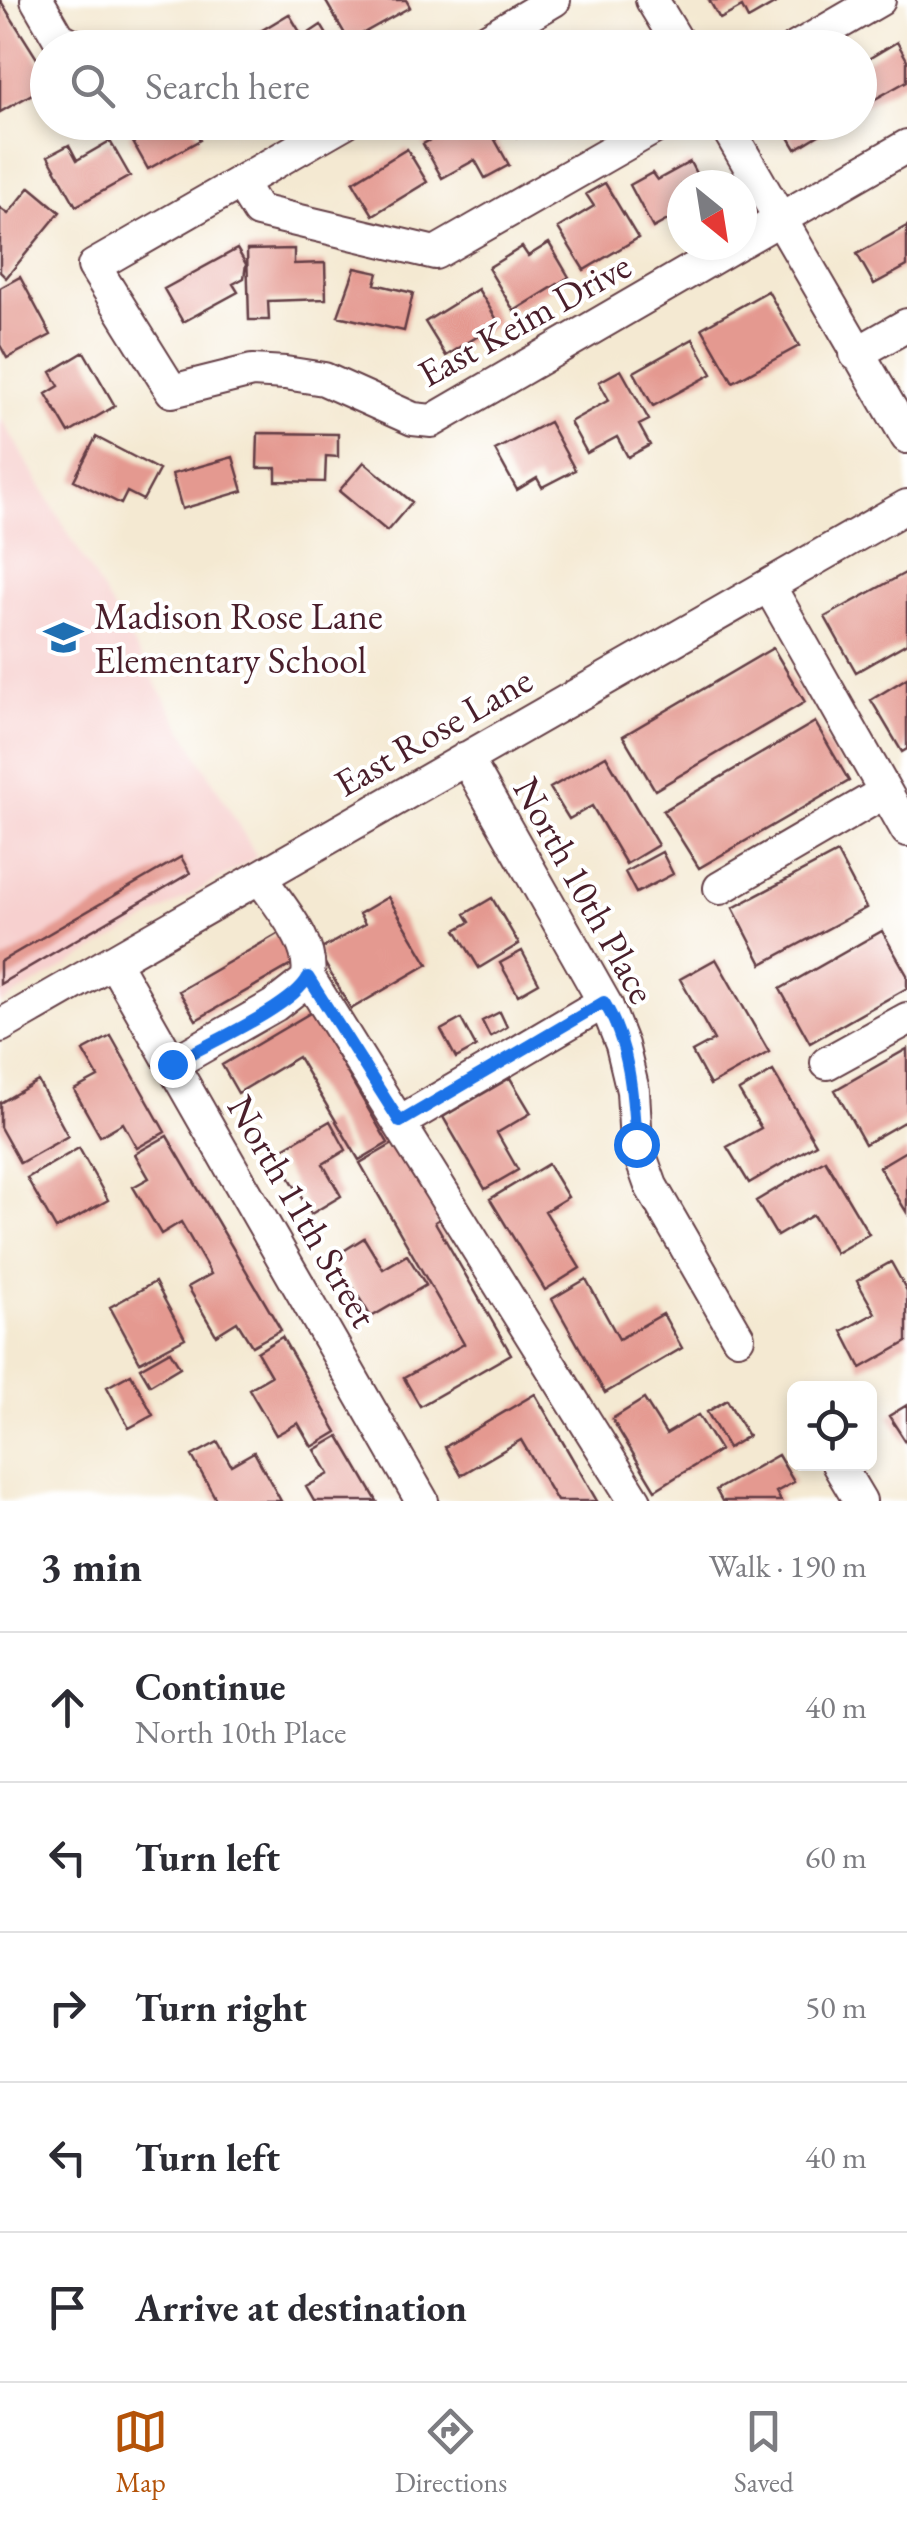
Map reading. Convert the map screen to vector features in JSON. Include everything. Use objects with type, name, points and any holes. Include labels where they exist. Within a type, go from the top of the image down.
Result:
[{"type":"street","points":[[37,0],[54,30]]},
{"type":"street","points":[[503,30],[554,0]]},
{"type":"street","points":[[652,0],[670,30]]},
{"type":"street","points":[[827,30],[879,0]]},
{"type":"street","points":[[315,140],[241,184],[258,211],[435,253],[633,140]]},
{"type":"street","points":[[734,140],[907,437]]},
{"type":"street","points":[[757,232],[907,146]]},
{"type":"street","name":"East Keim Drive","points":[[241,184],[94,266],[172,391],[252,371],[285,373],[324,379],[413,419],[432,421],[709,260]]},
{"type":"street","points":[[856,354],[907,325]]},
{"type":"street","name":"East Rose Lane","points":[[0,1026],[907,506]]},
{"type":"street","points":[[768,586],[907,830]]},
{"type":"street","name":"North 10th Place","points":[[466,758],[604,1002],[622,1045],[633,1091],[636,1144],[651,1186],[738,1337]]},
{"type":"street","points":[[720,888],[884,793]]},
{"type":"street","points":[[172,1064],[275,1005],[301,988],[308,977],[310,964],[304,947],[260,876]]},
{"type":"street","name":"North 11th Street","points":[[113,962],[422,1501]]},
{"type":"street","points":[[308,977],[636,1501]]},
{"type":"street","points":[[400,1122],[604,1002]]},
{"type":"street","points":[[826,1064],[907,1019]]},
{"type":"street","points":[[842,1471],[860,1501]]},
{"type":"shaded area","name":"Madison Rose Lane Elementary School","points":[[0,416],[257,857],[0,1004]]},
{"type":"building","points":[[0,0],[30,48],[30,95],[0,112]]},
{"type":"building","points":[[325,0],[406,0],[410,7],[369,30],[343,30]]},
{"type":"building","points":[[709,0],[781,0],[748,19],[742,7],[720,19]]},
{"type":"building","points":[[289,14],[299,30],[262,30]]},
{"type":"building","points":[[897,42],[907,60],[907,81],[877,98],[877,54]]},
{"type":"building","points":[[132,140],[200,140],[148,169]]},
{"type":"building","points":[[430,140],[495,140],[509,165],[485,178],[475,160],[442,178],[423,144]]},
{"type":"building","points":[[791,140],[811,140],[796,149]]},
{"type":"building","points":[[110,141],[130,176],[76,206],[48,156],[69,145],[77,160]]},
{"type":"building","points":[[407,149],[427,182],[373,215],[353,182]]},
{"type":"building","points":[[690,162],[694,170],[675,170]]},
{"type":"building","points":[[652,173],[657,180],[667,175],[667,220],[653,228],[630,185]]},
{"type":"building","points":[[605,183],[638,238],[584,270],[558,228],[594,206],[586,194]]},
{"type":"building","points":[[30,187],[60,212],[6,278],[0,272],[0,208],[8,214]]},
{"type":"building","points":[[907,226],[907,266],[874,284],[857,254]]},
{"type":"building","points":[[549,243],[569,277],[514,311],[488,268],[522,247],[528,256]]},
{"type":"building","points":[[237,249],[246,264],[244,278],[233,284],[238,292],[183,322],[164,289]]},
{"type":"building","points":[[294,249],[294,264],[325,263],[326,299],[268,301],[269,320],[249,320],[247,250]]},
{"type":"building","points":[[355,268],[378,273],[375,284],[413,293],[404,331],[338,316]]},
{"type":"building","points":[[20,277],[51,335],[7,358],[0,345],[0,288]]},
{"type":"building","points":[[478,289],[499,323],[446,356],[425,322]]},
{"type":"building","points":[[768,291],[799,346],[733,382],[702,328]]},
{"type":"building","points":[[693,339],[712,374],[653,406],[634,372]]},
{"type":"building","points":[[84,352],[115,406],[69,433],[46,394],[59,386],[51,372]]},
{"type":"building","points":[[621,370],[649,420],[639,425],[650,445],[628,457],[617,437],[587,453],[570,422],[609,400],[599,382]]},
{"type":"building","points":[[549,422],[575,470],[542,487],[537,478],[517,490],[495,450]]},
{"type":"building","points":[[258,433],[338,434],[338,457],[326,456],[325,482],[276,481],[276,468],[257,468]]},
{"type":"building","points":[[96,437],[159,470],[143,500],[127,492],[121,504],[74,480]]},
{"type":"building","points":[[233,457],[243,491],[182,509],[172,474]]},
{"type":"building","points":[[364,462],[412,502],[387,531],[339,491]]},
{"type":"building","points":[[907,572],[907,643],[856,672],[825,617]]},
{"type":"building","points":[[773,648],[805,702],[655,790],[623,736]]},
{"type":"building","points":[[907,678],[907,749],[902,752],[871,700]]},
{"type":"building","points":[[815,722],[849,781],[699,868],[663,811]]},
{"type":"building","points":[[606,756],[658,845],[626,864],[592,806],[569,819],[550,788]]},
{"type":"building","points":[[662,852],[673,874],[636,893],[625,872]]},
{"type":"building","points":[[837,853],[866,908],[762,964],[733,908]]},
{"type":"building","points":[[181,857],[190,873],[0,984],[0,962]]},
{"type":"building","points":[[388,897],[428,964],[351,1009],[318,951],[365,924],[359,914]]},
{"type":"building","points":[[492,898],[519,944],[479,968],[456,930],[470,922],[465,914]]},
{"type":"building","points":[[882,931],[907,975],[907,988],[810,1043],[780,989]]},
{"type":"building","points":[[281,932],[298,961],[196,1020],[179,991]]},
{"type":"building","points":[[522,951],[539,983],[518,995],[500,963]]},
{"type":"building","points":[[716,959],[769,1052],[710,1085],[692,1052],[714,1040],[680,979]]},
{"type":"building","points":[[312,1012],[388,1143],[359,1160],[298,1057],[238,1093],[222,1065]]},
{"type":"building","points":[[500,1012],[507,1027],[490,1037],[482,1021]]},
{"type":"building","points":[[461,1019],[476,1047],[456,1058],[441,1030]]},
{"type":"building","points":[[111,1036],[165,1132],[137,1148],[123,1123],[100,1136],[74,1090],[98,1077],[83,1051]]},
{"type":"building","points":[[907,1049],[907,1120],[865,1144],[835,1090]]},
{"type":"building","points":[[773,1071],[816,1144],[749,1183],[727,1147],[761,1128],[739,1091]]},
{"type":"building","points":[[510,1078],[531,1113],[497,1133],[518,1170],[485,1189],[443,1117]]},
{"type":"building","points":[[38,1081],[68,1136],[20,1163],[0,1127],[0,1103]]},
{"type":"building","points":[[330,1121],[346,1150],[323,1164],[341,1196],[311,1214],[275,1153]]},
{"type":"building","points":[[167,1136],[281,1330],[252,1346],[237,1322],[216,1335],[188,1287],[211,1274],[181,1222],[161,1234],[133,1187],[149,1178],[135,1154]]},
{"type":"building","points":[[400,1140],[444,1216],[435,1222],[511,1354],[420,1406],[404,1378],[464,1344],[360,1163]]},
{"type":"building","points":[[79,1148],[108,1200],[56,1229],[27,1178]]},
{"type":"building","points":[[906,1151],[907,1154],[907,1213],[879,1167]]},
{"type":"building","points":[[825,1160],[869,1234],[836,1253],[813,1215],[777,1236],[756,1201]]},
{"type":"building","points":[[548,1164],[568,1197],[545,1211],[580,1268],[545,1290],[490,1199]]},
{"type":"building","points":[[364,1238],[383,1269],[407,1255],[426,1285],[371,1317],[334,1257]]},
{"type":"building","points":[[891,1262],[907,1291],[907,1342],[861,1368],[842,1331],[875,1313],[857,1281]]},
{"type":"building","points":[[586,1279],[619,1339],[663,1314],[682,1348],[605,1393],[552,1299]]},
{"type":"building","points":[[155,1282],[185,1338],[140,1362],[110,1307]]},
{"type":"building","points":[[282,1337],[337,1432],[312,1447],[298,1423],[276,1435],[249,1389],[271,1376],[257,1352]]},
{"type":"building","points":[[170,1351],[180,1367],[150,1385],[140,1368]]},
{"type":"building","points":[[131,1374],[153,1415],[129,1428],[107,1387]]},
{"type":"building","points":[[535,1394],[597,1501],[557,1501],[521,1440],[461,1475],[445,1447]]},
{"type":"building","points":[[644,1399],[666,1434],[698,1415],[720,1450],[655,1490],[612,1419]]},
{"type":"building","points":[[727,1400],[748,1436],[728,1448],[707,1412]]},
{"type":"building","points":[[907,1405],[907,1444],[889,1416]]},
{"type":"building","points":[[339,1436],[377,1501],[314,1501],[306,1487],[329,1474],[315,1450]]},
{"type":"building","points":[[218,1442],[231,1465],[254,1452],[281,1501],[217,1501],[192,1456]]},
{"type":"building","points":[[778,1455],[794,1482],[776,1492],[781,1501],[722,1501],[716,1490]]},
{"type":"place","name":"Madison Rose Lane Elementary School","points":[[64,637]]},
{"type":"route","points":[[172,1064],[275,1005],[301,988],[308,977],[400,1122],[604,1002],[622,1045],[633,1091],[636,1144]]}]
